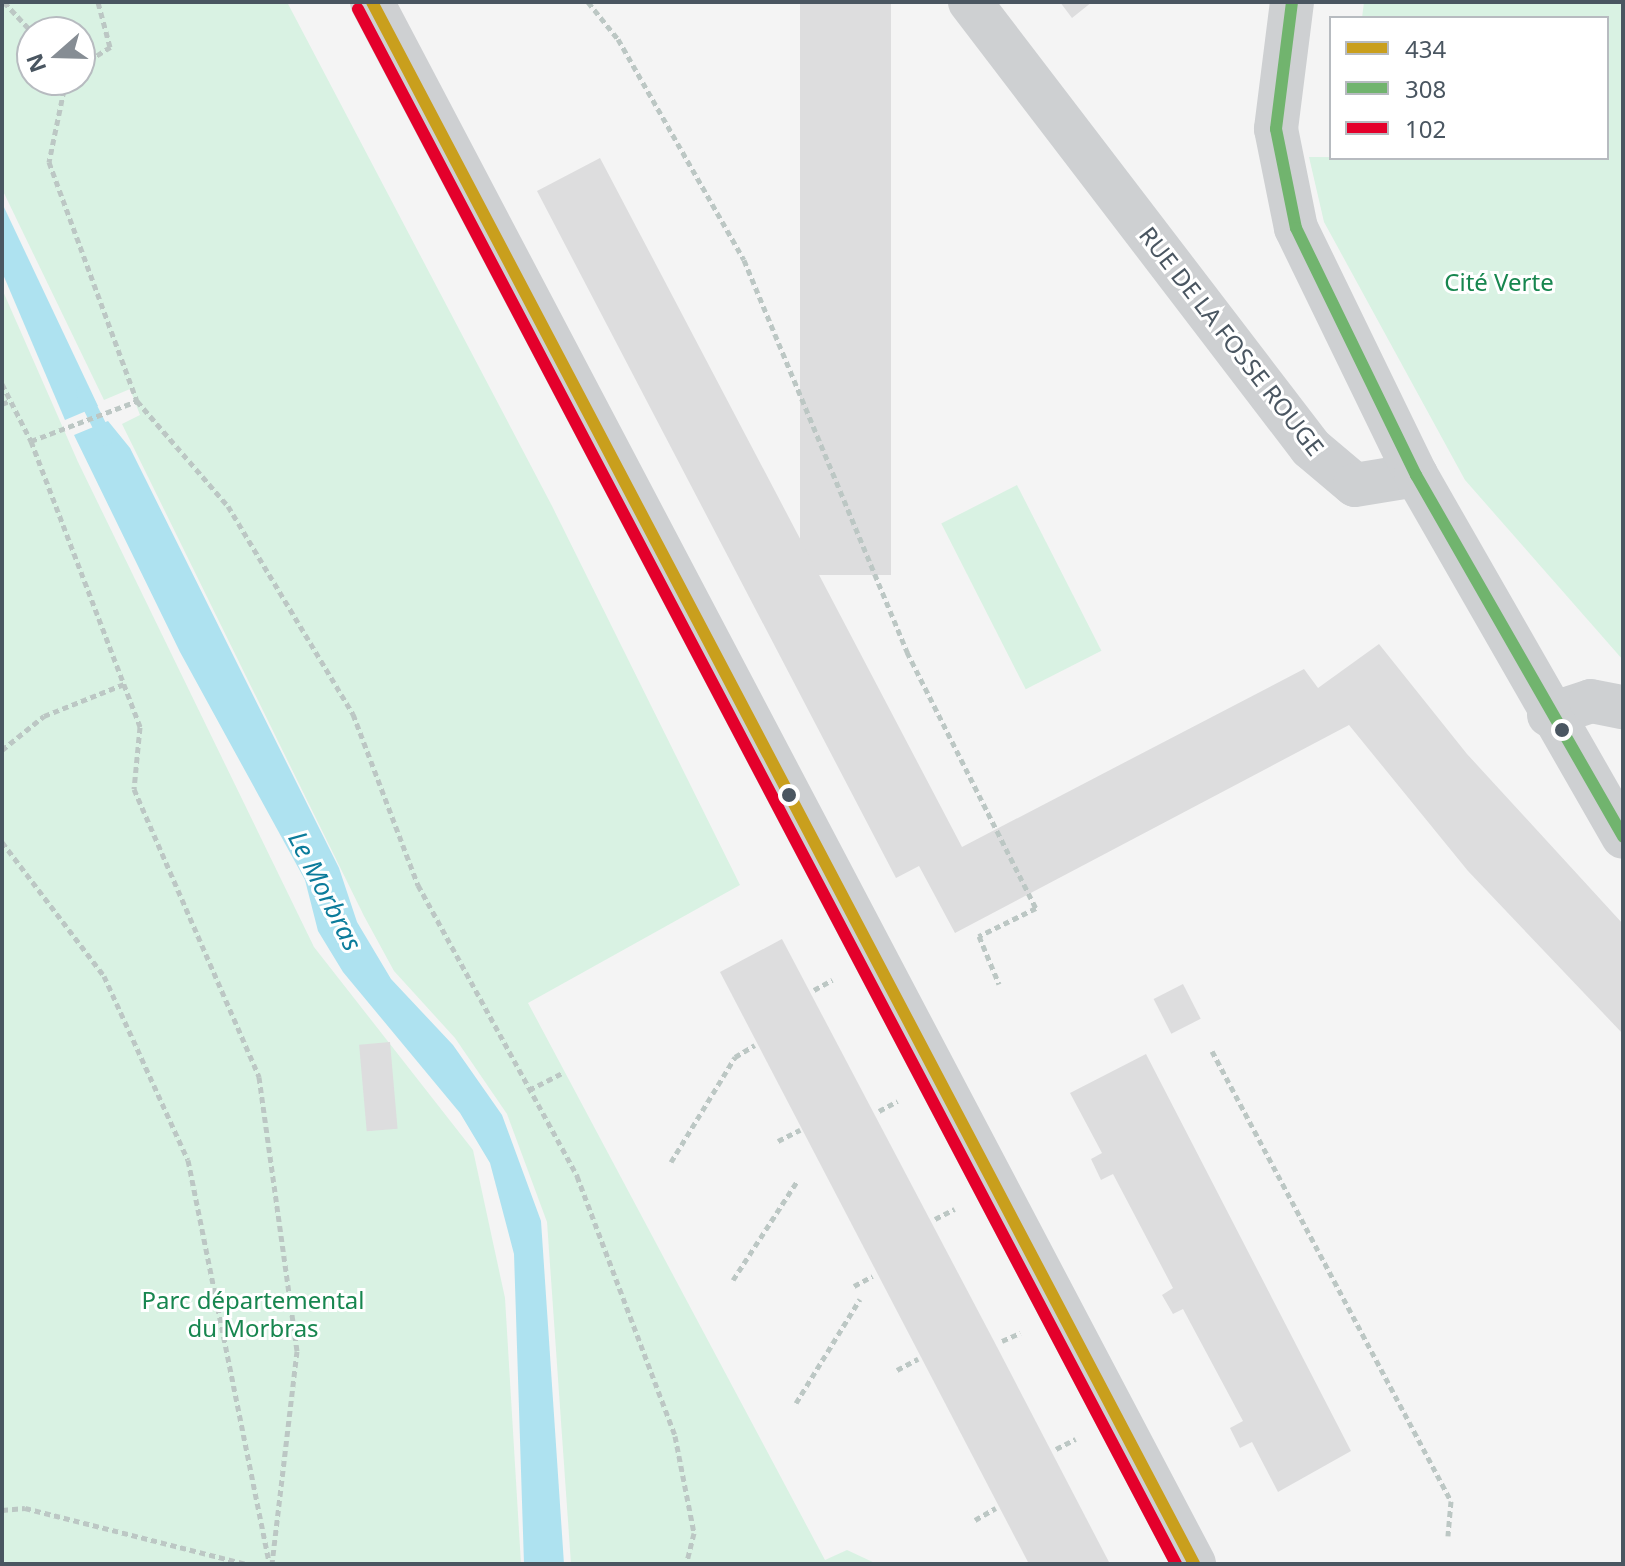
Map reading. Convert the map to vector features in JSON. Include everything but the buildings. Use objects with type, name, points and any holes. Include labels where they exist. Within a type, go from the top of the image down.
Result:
[{"type":"street","points":[[372,2],[1194,1564]]},
{"type":"street","name":"RUE DE LA FOSSE ROUGE","points":[[970,2],[1311,448],[1355,485],[1416,475]]},
{"type":"street","points":[[1292,2],[1276,129],[1296,228],[1416,475],[1549,715],[1623,837]]},
{"type":"street","points":[[1549,715],[1591,701],[1623,707]]},
{"type":"path","points":[[96,56],[110,47],[98,2]]},
{"type":"path","points":[[588,2],[618,39],[744,260],[907,652],[1036,908],[979,936],[999,984]]},
{"type":"path","points":[[63,96],[49,162],[137,401],[228,506],[353,714],[418,885],[577,1176],[675,1436],[694,1533],[686,1564]]},
{"type":"path","points":[[2,384],[31,441],[140,727],[134,789],[259,1077],[297,1351],[271,1564]]},
{"type":"path","points":[[2,404],[10,401]]},
{"type":"path","points":[[31,441],[137,401]]},
{"type":"path","points":[[2,750],[44,716],[124,684]]},
{"type":"path","points":[[2,842],[104,976],[188,1160],[271,1564]]},
{"type":"path","points":[[671,1162],[735,1057],[755,1045]]},
{"type":"path","points":[[1212,1051],[1451,1501],[1448,1536]]},
{"type":"path","points":[[529,1090],[564,1072]]},
{"type":"path","points":[[778,1141],[800,1130]]},
{"type":"path","points":[[733,1280],[798,1180]]},
{"type":"path","points":[[854,1286],[873,1276]]},
{"type":"path","points":[[796,1403],[860,1299]]},
{"type":"path","points":[[897,1370],[918,1359]]},
{"type":"path","points":[[2,1510],[25,1508],[247,1564]]},
{"type":"path","points":[[975,1520],[996,1508]]},
{"type":"green space","points":[[2,2],[287,2],[552,506],[740,885],[528,1003],[825,1560],[847,1550],[877,1564],[571,1564],[547,1222],[507,1114],[455,1038],[394,971],[122,424],[140,415],[130,389],[104,400],[2,189]]},
{"type":"green space","name":"Cité Verte","points":[[1364,2],[1623,2],[1623,660],[1465,480],[1324,222],[1309,157],[1329,157],[1329,160],[1609,160],[1609,16],[1362,16]]},
{"type":"green space","name":"Parc départemental du Morbras","points":[[2,289],[78,462],[314,947],[473,1150],[505,1298],[521,1564],[2,1564]]},
{"type":"green space","points":[[1017,485],[1101,651],[1026,689],[941,524]]},
{"type":"water","points":[[2,203],[98,406],[65,420],[2,272]]},
{"type":"water","points":[[108,421],[130,448],[339,868],[357,922],[391,979],[453,1045],[502,1115],[541,1221],[564,1564],[524,1564],[514,1254],[490,1163],[460,1113],[343,972],[318,931],[305,880],[180,652],[74,435]]},
{"type":"waterway","name":"Le Morbras","points":[[83,393],[106,439]]},
{"type":"transit line","name":"434","points":[[372,2],[1194,1564]]},
{"type":"transit line","name":"308","points":[[1292,2],[1276,129],[1296,228],[1416,475],[1623,837]]},
{"type":"transit line","name":"102","points":[[358,9],[1176,1564]]}]
